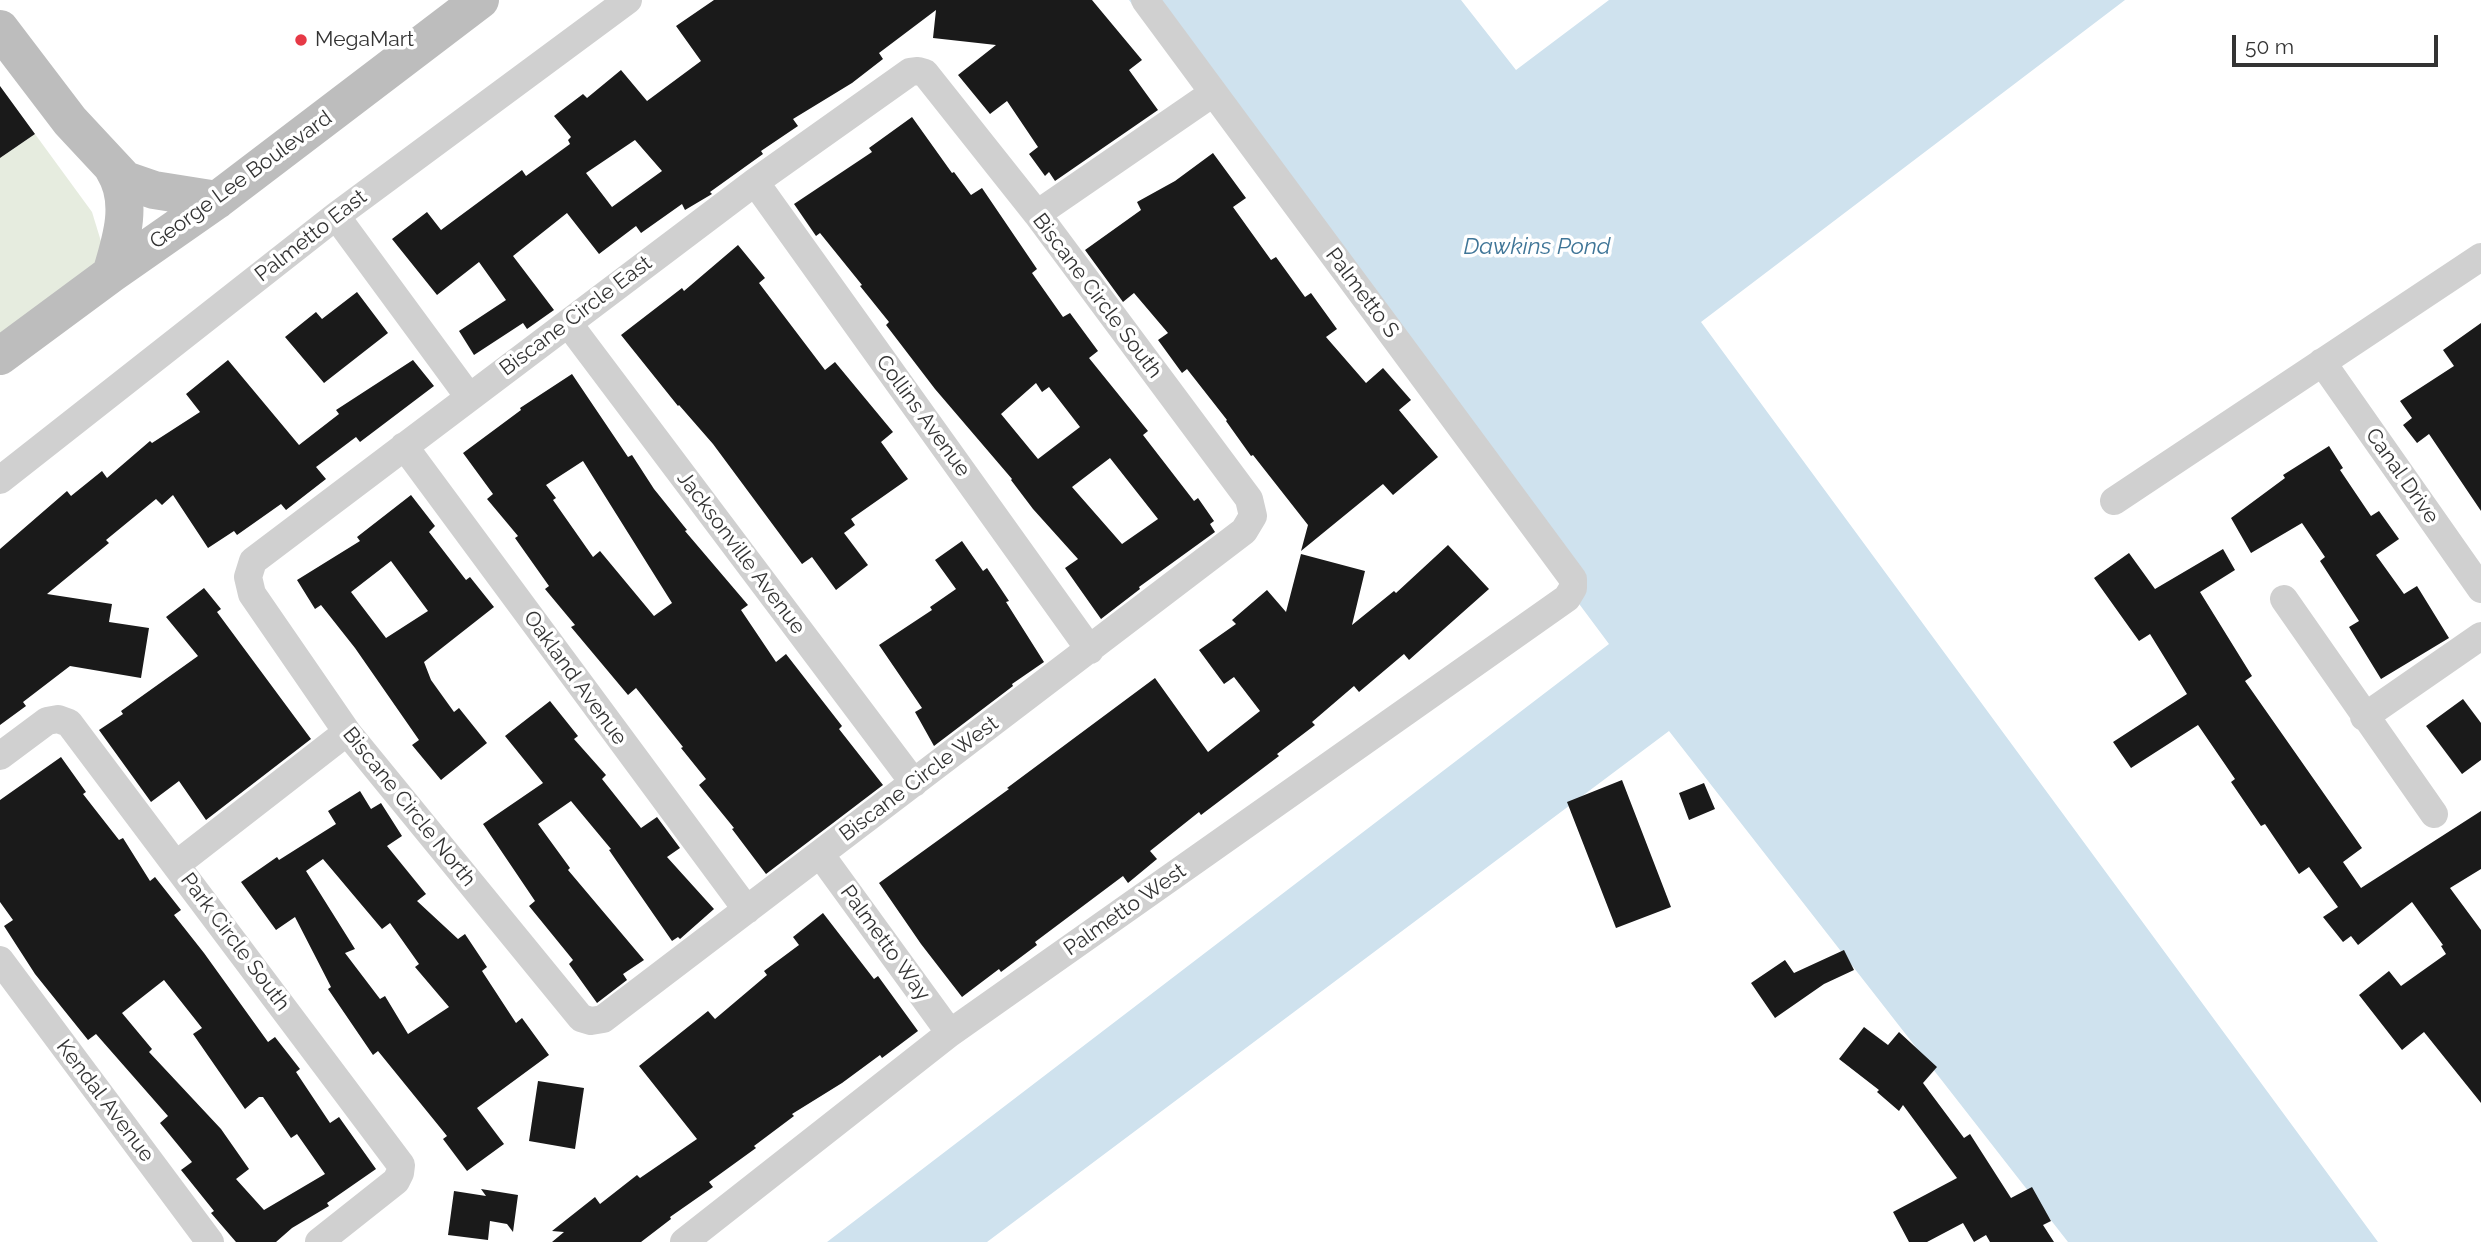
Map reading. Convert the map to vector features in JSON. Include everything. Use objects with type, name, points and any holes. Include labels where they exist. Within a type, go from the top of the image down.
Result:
[{"type":"main road","name":"George Lee Boulevard","points":[[0,356],[217,200],[480,0]]},
{"type":"main road","points":[[0,29],[70,121],[125,180],[154,190],[217,200]]},
{"type":"main road","points":[[111,274],[122,240],[125,217],[121,183],[114,170]]},
{"type":"street","name":"Palmetto East","points":[[0,480],[336,216],[628,0]]},
{"type":"street","name":"Palmetto S","points":[[1145,0],[1573,579],[1573,588]]},
{"type":"street","name":"Biscane Circle East","points":[[248,577],[253,561],[404,446],[755,182],[910,72],[918,71]]},
{"type":"street","name":"Biscane Circle South","points":[[918,71],[925,73],[1037,214],[1249,499],[1253,516],[1244,531]]},
{"type":"street","points":[[1037,214],[1213,93]]},
{"type":"street","name":"Collins Avenue","points":[[755,182],[1090,650]]},
{"type":"street","points":[[336,216],[469,397]]},
{"type":"street","points":[[2114,501],[2481,257]]},
{"type":"street","name":"Jacksonville Avenue","points":[[568,323],[914,783]]},
{"type":"street","name":"Canal Drive","points":[[2322,362],[2481,589]]},
{"type":"street","name":"Oakland Avenue","points":[[404,446],[747,910]]},
{"type":"street","name":"Biscane Circle West","points":[[591,1021],[603,1019],[1244,531]]},
{"type":"street","name":"Biscane Circle North","points":[[248,577],[252,594],[347,732],[581,1018],[591,1021]]},
{"type":"street","name":"Palmetto West","points":[[684,1242],[950,1033],[1567,598],[1573,588]]},
{"type":"street","points":[[2284,599],[2434,814]]},
{"type":"street","points":[[2364,717],[2481,636]]},
{"type":"street","name":"Park Circle South","points":[[0,756],[47,721],[58,719],[69,723],[401,1165],[396,1181],[319,1242]]},
{"type":"street","points":[[177,864],[347,732]]},
{"type":"street","name":"Palmetto Way","points":[[820,854],[950,1033]]},
{"type":"street","name":"Kendal Avenue","points":[[0,960],[210,1242]]},
{"type":"shaded area","points":[[35,134],[92,212],[111,274],[0,349],[0,158]]},
{"type":"water","name":"Dawkins Pond","points":[[1129,0],[1461,0],[1516,70],[1609,0],[2125,0],[1701,322],[2378,1242],[2068,1242],[1669,731],[987,1242],[827,1242],[1609,644]]},
{"type":"building","points":[[714,0],[1092,0],[1142,60],[1129,70],[1158,110],[1055,181],[1049,172],[1045,176],[1029,154],[1038,147],[1007,101],[990,114],[958,75],[996,45],[933,38],[936,10],[879,53],[883,59],[852,83],[793,119],[798,126],[761,151],[763,154],[710,192],[712,194],[685,210],[682,204],[641,233],[636,226],[599,254],[567,213],[513,256],[554,310],[527,329],[523,323],[474,355],[459,331],[506,300],[479,262],[437,295],[392,239],[427,212],[441,230],[522,170],[526,176],[570,144],[568,140],[571,137],[554,116],[583,94],[587,98],[621,70],[647,101],[701,61],[676,26]],"holes":[[[635,140],[662,171],[612,207],[586,173]]]},
{"type":"building","points":[[0,86],[35,134],[0,158]]},
{"type":"building","points":[[912,117],[971,195],[982,188],[1037,269],[1032,273],[1063,317],[1070,313],[1098,351],[1089,358],[1148,431],[1143,435],[1194,501],[1198,498],[1214,521],[1210,524],[1215,532],[1139,587],[1140,589],[1101,619],[1065,568],[1078,559],[1033,509],[1012,479],[935,389],[886,325],[889,322],[860,286],[862,285],[820,233],[816,236],[794,204],[872,152],[869,148]],"holes":[[[1036,383],[1042,392],[1049,387],[1080,427],[1038,459],[1001,414]],[[1110,458],[1158,519],[1122,544],[1072,487]]]},
{"type":"building","points":[[1213,153],[1246,198],[1233,207],[1271,260],[1276,257],[1305,297],[1311,293],[1337,329],[1326,337],[1366,383],[1383,368],[1411,400],[1399,410],[1438,457],[1393,495],[1383,484],[1301,551],[1308,525],[1253,455],[1251,456],[1187,369],[1182,373],[1158,340],[1168,333],[1134,293],[1123,302],[1085,250],[1141,210],[1137,202],[1175,181]]},
{"type":"building","points":[[738,245],[765,278],[759,283],[825,370],[835,362],[893,432],[881,442],[908,479],[851,519],[855,525],[844,533],[868,565],[836,590],[812,557],[802,564],[713,444],[678,406],[621,335],[682,288],[684,291]]},
{"type":"building","points":[[357,292],[388,333],[324,383],[285,337],[316,312],[322,319]]},
{"type":"building","points":[[2481,323],[2481,511],[2429,434],[2417,443],[2403,425],[2412,418],[2400,401],[2454,366],[2443,350]]},
{"type":"building","points":[[228,360],[299,445],[339,414],[336,410],[413,360],[434,386],[360,442],[356,437],[316,467],[326,479],[286,510],[281,504],[237,535],[234,531],[208,548],[173,495],[162,505],[156,499],[106,540],[109,543],[47,594],[112,604],[109,622],[149,628],[141,678],[70,666],[23,702],[26,706],[0,725],[0,549],[67,491],[71,496],[102,471],[107,478],[150,441],[152,443],[200,412],[186,394]]},
{"type":"building","points":[[572,374],[628,457],[632,455],[654,489],[687,530],[685,531],[748,605],[741,610],[776,662],[786,654],[842,726],[839,729],[883,785],[766,874],[732,829],[734,828],[699,785],[706,779],[681,748],[683,747],[636,688],[628,695],[571,627],[575,625],[545,589],[549,586],[515,538],[518,536],[487,499],[493,494],[463,453],[521,410],[520,408]],"holes":[[[583,461],[672,603],[654,616],[600,551],[593,557],[553,500],[556,498],[546,485]]]},
{"type":"building","points":[[2329,446],[2343,468],[2340,470],[2371,516],[2379,511],[2399,539],[2376,555],[2404,594],[2417,586],[2449,638],[2381,679],[2349,627],[2359,621],[2320,561],[2325,557],[2302,523],[2251,553],[2231,518],[2285,478],[2283,475]]},
{"type":"building","points":[[411,495],[435,526],[429,532],[466,580],[470,577],[494,607],[424,662],[431,680],[454,712],[459,708],[487,743],[441,780],[412,745],[419,740],[355,648],[321,605],[315,609],[297,580],[360,541],[357,537]],"holes":[[[391,561],[428,611],[386,638],[351,592]]]},
{"type":"building","points":[[962,541],[983,571],[987,568],[1044,662],[934,746],[915,712],[922,708],[879,645],[932,610],[930,607],[956,589],[935,560]]},
{"type":"building","points":[[1448,545],[1489,589],[1409,660],[1404,654],[1359,692],[1354,686],[1312,722],[1315,725],[1277,754],[1279,756],[1201,815],[1199,812],[1150,851],[1157,859],[1128,883],[1123,876],[1035,942],[1037,945],[962,997],[879,883],[1155,678],[1208,752],[1260,711],[1234,677],[1224,684],[1199,650],[1236,624],[1232,620],[1267,590],[1286,612],[1301,554],[1365,571],[1352,625],[1394,591],[1396,593]]},
{"type":"building","points":[[2223,549],[2235,570],[2200,592],[2252,676],[2245,681],[2362,848],[2343,862],[2361,888],[2481,811],[2481,869],[2450,888],[2481,930],[2481,1103],[2424,1032],[2402,1050],[2359,995],[2389,971],[2401,986],[2446,954],[2441,946],[2443,945],[2412,902],[2358,945],[2351,936],[2343,942],[2323,917],[2338,907],[2309,867],[2299,874],[2265,824],[2261,826],[2231,782],[2235,779],[2198,725],[2131,768],[2113,742],[2187,694],[2150,634],[2139,641],[2094,578],[2129,553],[2155,589]]},
{"type":"building","points":[[204,588],[221,609],[217,612],[311,739],[206,820],[179,781],[151,802],[99,730],[198,656],[166,617]]},
{"type":"building","points":[[2463,699],[2481,723],[2481,760],[2462,774],[2426,726]]},
{"type":"building","points":[[550,701],[578,736],[574,739],[606,775],[602,779],[641,828],[657,817],[680,848],[667,857],[714,909],[680,939],[678,937],[672,941],[609,850],[611,849],[571,801],[538,824],[570,868],[568,870],[644,960],[623,974],[627,980],[597,1003],[569,964],[573,960],[529,906],[535,901],[483,824],[543,783],[505,736]]},
{"type":"building","points":[[61,757],[86,792],[83,794],[119,840],[123,838],[150,881],[155,877],[181,910],[174,915],[268,1042],[275,1037],[300,1069],[296,1072],[330,1123],[339,1117],[376,1169],[327,1203],[329,1206],[292,1228],[276,1242],[236,1242],[211,1213],[214,1211],[181,1170],[192,1162],[160,1123],[168,1116],[96,1034],[88,1040],[35,974],[4,926],[13,920],[0,902],[0,800]],"holes":[[[164,980],[202,1028],[193,1034],[245,1109],[259,1097],[263,1097],[291,1138],[297,1134],[325,1174],[264,1210],[236,1179],[249,1169],[221,1129],[149,1052],[152,1049],[122,1013]]]},
{"type":"building","points":[[1622,780],[1671,907],[1616,928],[1567,802]]},
{"type":"building","points":[[1704,783],[1715,809],[1689,820],[1679,793]]},
{"type":"building","points":[[360,791],[371,809],[381,803],[402,836],[387,846],[426,894],[417,901],[458,939],[465,934],[487,967],[482,971],[516,1023],[522,1018],[549,1055],[477,1108],[504,1144],[467,1171],[443,1139],[447,1136],[378,1051],[373,1055],[328,989],[331,987],[295,917],[276,930],[241,882],[277,857],[279,860],[336,824],[328,811]],"holes":[[[323,859],[382,929],[390,923],[419,964],[415,967],[449,1007],[408,1034],[385,996],[380,999],[345,953],[355,949],[306,871]]]},
{"type":"building","points":[[823,913],[874,979],[878,976],[918,1031],[882,1058],[880,1055],[792,1114],[794,1116],[754,1146],[756,1148],[709,1182],[713,1187],[670,1217],[671,1219],[641,1242],[552,1242],[564,1232],[552,1231],[595,1197],[600,1204],[637,1175],[640,1178],[697,1139],[639,1066],[708,1011],[715,1019],[767,975],[764,971],[799,945],[793,937]]},
{"type":"building","points":[[1844,950],[1854,970],[1824,984],[1775,1018],[1751,983],[1785,960],[1794,973]]},
{"type":"building","points":[[1864,1027],[1888,1045],[1899,1032],[1937,1067],[1923,1083],[1964,1138],[1970,1134],[2011,1198],[2032,1187],[2051,1221],[2043,1225],[2054,1242],[1990,1242],[1986,1235],[1974,1242],[1963,1223],[1927,1242],[1909,1242],[1893,1212],[1957,1178],[1903,1105],[1899,1111],[1877,1092],[1879,1090],[1839,1059]]},
{"type":"building","points":[[538,1081],[584,1088],[575,1149],[529,1141]]},
{"type":"building","points":[[481,1189],[518,1195],[513,1232],[507,1224],[490,1221],[488,1240],[448,1235],[454,1191],[486,1196]]},
{"type":"place","name":"MegaMart","points":[[301,40]]}]
